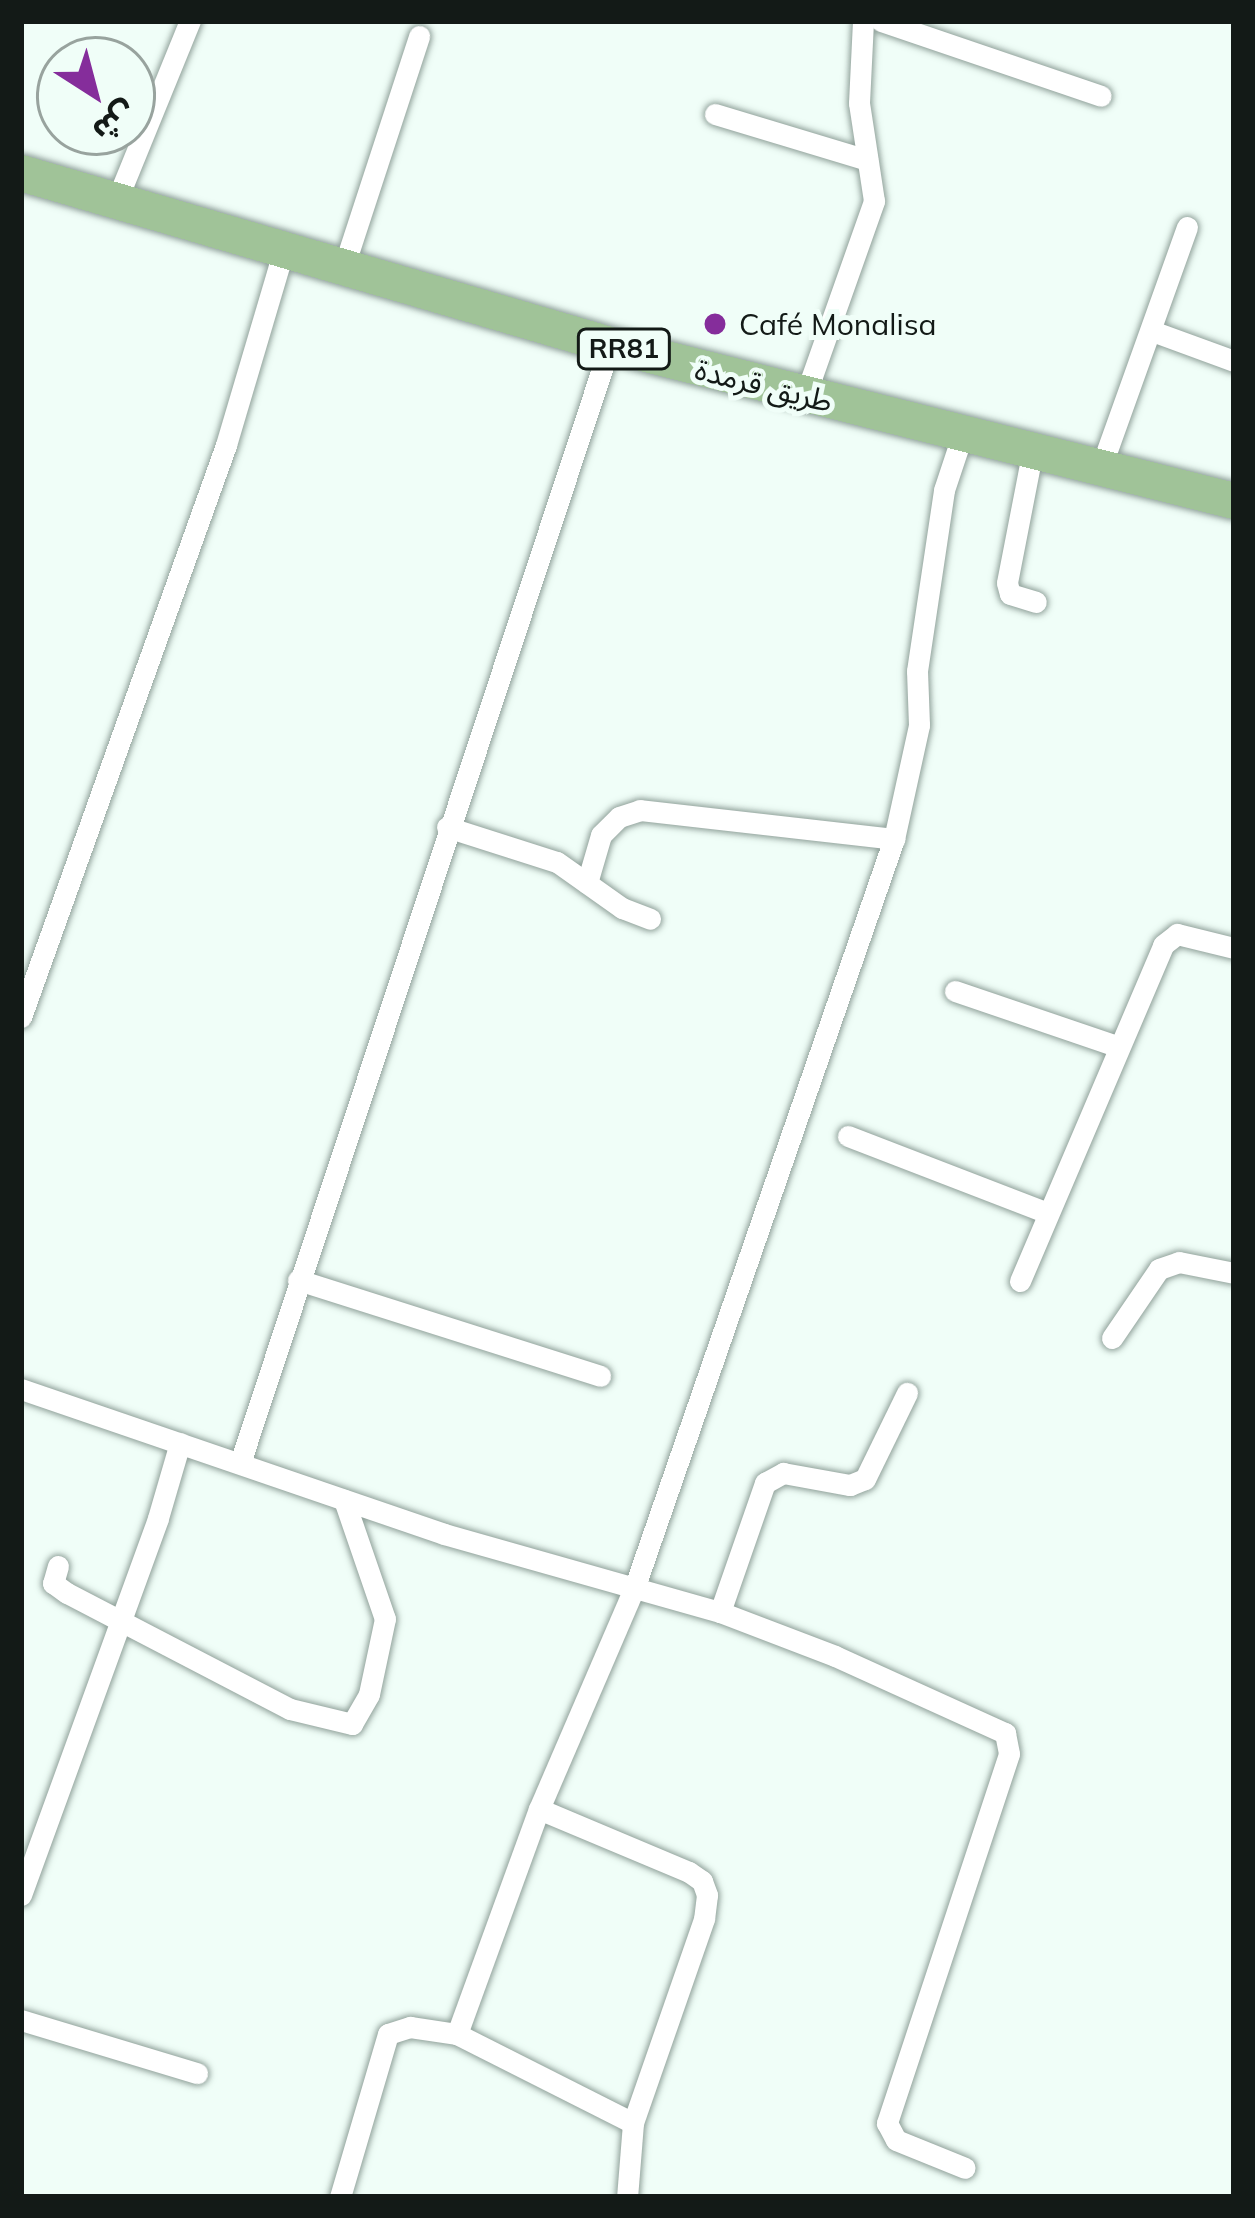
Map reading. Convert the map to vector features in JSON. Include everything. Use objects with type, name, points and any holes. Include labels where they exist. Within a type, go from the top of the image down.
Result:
[{"type":"main road","name":"طريق قرمدة","points":[[21,173],[610,345],[1234,501]]},
{"type":"street","points":[[116,202],[190,21]]},
{"type":"street","points":[[805,396],[871,218],[873,182],[859,103],[862,21]]},
{"type":"street","points":[[881,21],[1101,96]]},
{"type":"street","points":[[344,266],[419,36]]},
{"type":"street","points":[[715,114],[867,160]]},
{"type":"street","points":[[1100,470],[1187,227]]},
{"type":"street","points":[[21,1017],[226,446],[284,249]]},
{"type":"street","points":[[1152,332],[1234,361]]},
{"type":"street","points":[[240,1463],[610,345]]},
{"type":"street","points":[[457,2034],[539,1809],[635,1586],[894,839],[920,725],[917,671],[944,490],[962,436]]},
{"type":"street","points":[[1033,454],[1007,584],[1010,594],[1036,602]]},
{"type":"street","points":[[587,884],[601,835],[619,817],[640,810],[894,839]]},
{"type":"street","points":[[447,827],[542,856],[622,908],[650,919]]},
{"type":"street","points":[[1020,1281],[1117,1046],[1168,938],[1190,935],[1234,948]]},
{"type":"street","points":[[955,991],[1117,1046]]},
{"type":"street","points":[[848,1136],[1048,1213]]},
{"type":"street","points":[[1112,1338],[1159,1269],[1179,1262],[1234,1273]]},
{"type":"street","points":[[298,1280],[600,1376]]},
{"type":"street","points":[[21,1389],[444,1534],[720,1612],[981,1720],[1009,1739],[1009,1754],[887,2123],[896,2140],[965,2168]]},
{"type":"street","points":[[720,1612],[765,1483],[783,1473],[850,1485],[865,1479],[908,1394]]},
{"type":"street","points":[[22,1891],[180,1443]]},
{"type":"street","points":[[58,1566],[53,1582],[290,1709],[352,1724],[369,1694],[385,1619],[344,1499]]},
{"type":"street","points":[[539,1809],[689,1872],[702,1881],[707,1895],[704,1919],[633,2123],[627,2197]]},
{"type":"street","points":[[21,2020],[197,2073]]},
{"type":"street","points":[[340,2197],[388,2034],[410,2027],[457,2034],[633,2123]]},
{"type":"place","name":"Café Monalisa","points":[[715,324]]}]
